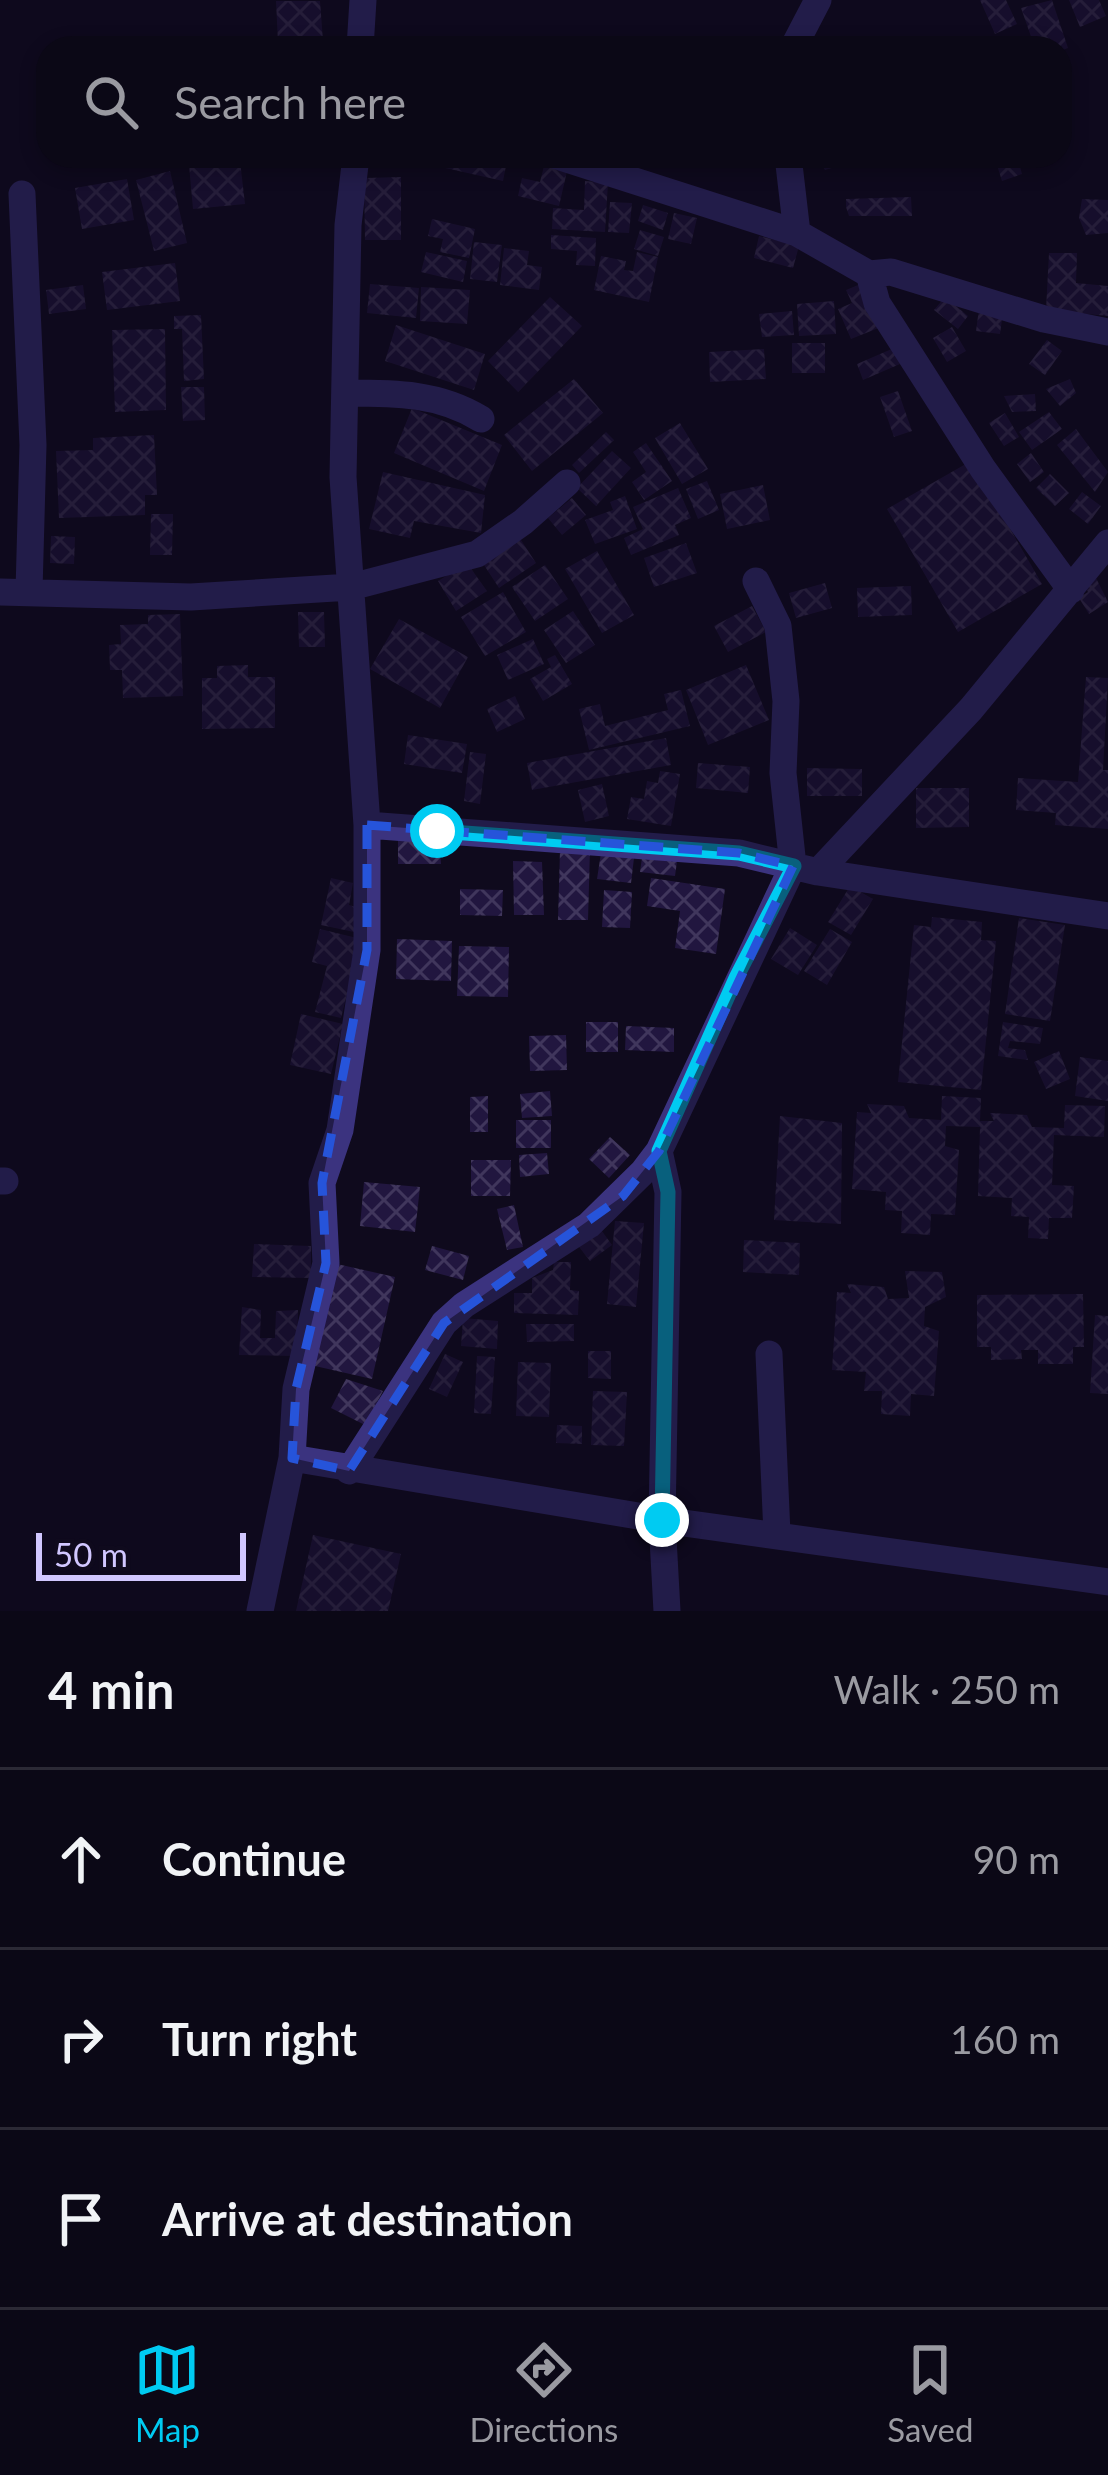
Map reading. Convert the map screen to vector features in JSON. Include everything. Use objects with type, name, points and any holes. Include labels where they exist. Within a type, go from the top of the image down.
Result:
[{"type":"street","points":[[361,36],[363,0]]},
{"type":"street","points":[[799,36],[818,0]]},
{"type":"street","points":[[260,1611],[292,1458],[296,1389],[326,1262],[322,1183],[340,1130],[368,950],[367,824],[343,477],[348,225],[355,168]]},
{"type":"street","points":[[594,168],[797,233],[869,274],[891,272],[1044,319],[1108,332]]},
{"type":"street","points":[[789,168],[797,233]]},
{"type":"street","points":[[22,194],[33,445],[29,591]]},
{"type":"street","points":[[869,274],[877,303],[971,451],[1071,590]]},
{"type":"street","points":[[347,394],[394,393],[452,401],[481,418]]},
{"type":"street","points":[[0,592],[191,597],[351,586],[477,554],[523,523],[567,483]]},
{"type":"street","points":[[350,1471],[444,1323],[464,1305],[589,1225],[623,1196],[659,1151],[736,978],[806,869],[971,710],[1108,543]]},
{"type":"street","points":[[756,581],[778,626],[786,700],[783,773],[806,869]]},
{"type":"street","points":[[367,824],[739,853],[806,869],[1108,916]]},
{"type":"street","points":[[659,1151],[668,1192],[662,1520],[667,1611]]},
{"type":"street","points":[[769,1354],[777,1534]]},
{"type":"street","points":[[292,1458],[662,1520],[1108,1582]]},
{"type":"highlighted area","points":[[367,825],[739,853],[793,866],[659,1151],[623,1196],[444,1323],[349,1471],[292,1458],[296,1389],[326,1263],[322,1183],[367,950]]},
{"type":"building","points":[[980,0],[1006,0],[1017,24],[995,34]]},
{"type":"building","points":[[1052,0],[1064,36],[1031,36],[1021,8]]},
{"type":"building","points":[[1069,0],[1099,0],[1106,16],[1080,27]]},
{"type":"building","points":[[276,1],[320,1],[323,36],[278,36]]},
{"type":"building","points":[[189,168],[241,168],[245,204],[193,209]]},
{"type":"building","points":[[445,168],[506,168],[503,181]]},
{"type":"building","points":[[544,168],[568,168],[559,206],[518,196],[522,178],[540,182]]},
{"type":"building","points":[[998,168],[1020,168],[1022,174],[1002,181]]},
{"type":"building","points":[[170,171],[187,243],[154,251],[136,180]]},
{"type":"building","points":[[401,177],[401,240],[365,240],[364,178]]},
{"type":"building","points":[[127,179],[134,220],[82,229],[75,188]]},
{"type":"building","points":[[585,181],[608,183],[605,232],[552,229],[553,208],[584,210]]},
{"type":"building","points":[[911,197],[912,216],[849,216],[846,207],[846,199]]},
{"type":"building","points":[[1082,199],[1108,200],[1108,233],[1086,235],[1079,218]]},
{"type":"building","points":[[610,202],[632,203],[629,233],[608,232]]},
{"type":"building","points":[[643,205],[668,213],[663,230],[638,221]]},
{"type":"building","points":[[674,213],[697,218],[691,244],[668,239]]},
{"type":"building","points":[[432,219],[475,229],[469,258],[440,252],[443,239],[428,236]]},
{"type":"building","points":[[640,230],[664,237],[658,256],[634,249]]},
{"type":"building","points":[[551,235],[596,238],[595,266],[576,265],[577,251],[551,249]]},
{"type":"building","points":[[759,236],[799,246],[793,268],[754,258]]},
{"type":"building","points":[[474,242],[502,245],[497,282],[470,279]]},
{"type":"building","points":[[504,248],[529,251],[527,265],[542,267],[539,290],[500,285]]},
{"type":"building","points":[[426,252],[467,261],[463,282],[421,272]]},
{"type":"building","points":[[637,252],[658,257],[649,302],[594,290],[601,256],[626,261],[624,270],[633,271]]},
{"type":"building","points":[[1049,253],[1077,253],[1076,283],[1108,286],[1108,316],[1046,310]]},
{"type":"building","points":[[175,263],[180,301],[107,310],[102,272]]},
{"type":"building","points":[[863,283],[881,327],[851,339],[838,309],[852,303],[846,290]]},
{"type":"building","points":[[370,284],[419,288],[416,318],[367,313]]},
{"type":"building","points":[[83,285],[86,309],[49,314],[46,290]]},
{"type":"building","points":[[421,287],[470,290],[467,324],[420,321]]},
{"type":"building","points":[[550,297],[582,326],[518,392],[488,361]]},
{"type":"building","points":[[945,297],[968,316],[958,329],[934,310]]},
{"type":"building","points":[[834,301],[836,334],[799,336],[797,304]]},
{"type":"building","points":[[979,309],[1003,312],[1000,334],[976,331]]},
{"type":"building","points":[[792,311],[794,335],[762,337],[759,314]]},
{"type":"building","points":[[201,315],[204,379],[184,381],[182,329],[174,329],[174,316]]},
{"type":"building","points":[[396,325],[485,354],[474,390],[385,361]]},
{"type":"building","points":[[952,327],[966,351],[947,362],[933,338]]},
{"type":"building","points":[[165,329],[166,410],[115,412],[112,330]]},
{"type":"building","points":[[1047,340],[1062,351],[1045,375],[1029,364]]},
{"type":"building","points":[[792,343],[825,343],[825,373],[792,373]]},
{"type":"building","points":[[894,348],[900,364],[863,380],[857,364]]},
{"type":"building","points":[[764,349],[766,379],[710,382],[709,352]]},
{"type":"building","points":[[574,379],[603,413],[532,471],[504,435]]},
{"type":"building","points":[[1070,379],[1076,393],[1060,406],[1046,389]]},
{"type":"building","points":[[181,387],[204,387],[205,420],[183,421]]},
{"type":"building","points":[[898,391],[912,431],[894,437],[880,397]]},
{"type":"building","points":[[1035,394],[1036,411],[1012,412],[1004,396]]},
{"type":"building","points":[[412,408],[502,445],[484,491],[394,453]]},
{"type":"building","points":[[1049,412],[1062,429],[1032,450],[1019,432]]},
{"type":"building","points":[[1005,413],[1019,437],[1004,446],[989,423]]},
{"type":"building","points":[[680,423],[708,469],[682,484],[655,438]]},
{"type":"building","points":[[1076,429],[1108,472],[1095,492],[1057,445]]},
{"type":"building","points":[[606,432],[614,440],[579,473],[572,465]]},
{"type":"building","points":[[154,435],[157,495],[145,495],[145,515],[59,518],[56,451],[93,450],[93,438]]},
{"type":"building","points":[[646,443],[672,481],[644,500],[632,482],[646,472],[633,452]]},
{"type":"building","points":[[612,451],[631,468],[596,506],[577,488]]},
{"type":"building","points":[[1031,453],[1044,472],[1030,482],[1017,464]]},
{"type":"building","points":[[971,461],[1042,584],[958,632],[887,509]]},
{"type":"building","points":[[383,472],[485,495],[481,533],[414,521],[410,538],[369,529]]},
{"type":"building","points":[[1050,474],[1069,493],[1055,506],[1036,488]]},
{"type":"building","points":[[707,481],[719,510],[698,519],[686,489]]},
{"type":"building","points":[[763,485],[770,520],[727,529],[720,494]]},
{"type":"building","points":[[678,488],[691,518],[675,525],[679,535],[631,555],[624,538],[643,529],[633,507]]},
{"type":"building","points":[[1082,492],[1101,506],[1088,524],[1069,509]]},
{"type":"building","points":[[625,496],[637,529],[595,544],[585,520],[613,510],[610,502]]},
{"type":"building","points":[[572,498],[586,515],[562,535],[548,518]]},
{"type":"building","points":[[151,514],[173,514],[172,555],[150,555]]},
{"type":"building","points":[[51,536],[75,537],[74,564],[50,563]]},
{"type":"building","points":[[519,537],[536,563],[499,588],[482,562]]},
{"type":"building","points":[[686,543],[697,573],[654,587],[644,558]]},
{"type":"building","points":[[597,551],[634,615],[602,633],[565,569]]},
{"type":"building","points":[[467,563],[487,591],[456,611],[438,581]]},
{"type":"building","points":[[545,565],[568,599],[535,621],[512,587]]},
{"type":"building","points":[[1095,576],[1108,602],[1089,614],[1079,598],[1088,592],[1083,583]]},
{"type":"building","points":[[825,583],[832,608],[796,618],[789,593]]},
{"type":"building","points":[[911,586],[912,615],[858,617],[857,588]]},
{"type":"building","points":[[503,592],[526,632],[485,656],[461,617]]},
{"type":"building","points":[[752,606],[766,632],[728,652],[714,626]]},
{"type":"building","points":[[573,611],[595,645],[566,663],[544,630]]},
{"type":"building","points":[[298,612],[324,612],[325,647],[299,647]]},
{"type":"building","points":[[180,614],[183,696],[123,698],[122,670],[110,670],[109,645],[121,644],[120,625],[148,624],[148,615]]},
{"type":"building","points":[[399,619],[468,657],[440,708],[370,669]]},
{"type":"building","points":[[533,639],[544,664],[508,680],[497,655]]},
{"type":"building","points":[[555,655],[572,684],[543,701],[530,679],[551,667],[547,659]]},
{"type":"building","points":[[248,665],[248,677],[275,677],[275,728],[202,729],[202,678],[217,678],[217,666]]},
{"type":"building","points":[[746,665],[769,720],[708,745],[686,690]]},
{"type":"building","points":[[1086,677],[1108,678],[1103,770],[1108,770],[1108,829],[1055,825],[1056,813],[1016,810],[1018,778],[1078,782]]},
{"type":"building","points":[[681,690],[690,726],[589,750],[579,709],[600,704],[605,726],[668,710],[664,694]]},
{"type":"building","points":[[515,696],[525,719],[497,732],[487,709]]},
{"type":"building","points":[[408,735],[467,744],[462,773],[404,764]]},
{"type":"building","points":[[666,738],[671,765],[532,790],[527,763]]},
{"type":"building","points":[[470,752],[486,754],[480,804],[464,801]]},
{"type":"building","points":[[698,763],[750,767],[748,793],[696,788]]},
{"type":"building","points":[[807,768],[862,769],[862,796],[807,796]]},
{"type":"building","points":[[660,771],[680,774],[671,826],[627,819],[631,797],[644,799],[647,781],[658,783]]},
{"type":"building","points":[[602,784],[609,816],[585,822],[578,790]]},
{"type":"building","points":[[916,788],[969,788],[969,827],[916,828]]},
{"type":"building","points":[[398,835],[439,835],[441,864],[398,864]]},
{"type":"building","points":[[590,849],[588,920],[558,920],[560,850]]},
{"type":"building","points":[[643,850],[678,854],[675,876],[640,872]]},
{"type":"building","points":[[601,853],[634,858],[631,883],[597,879]]},
{"type":"building","points":[[513,861],[542,862],[544,915],[514,915]]},
{"type":"building","points":[[331,878],[353,883],[349,905],[359,908],[354,932],[321,925]]},
{"type":"building","points":[[651,878],[725,889],[716,954],[675,948],[680,911],[647,906]]},
{"type":"building","points":[[850,886],[873,899],[851,935],[828,922]]},
{"type":"building","points":[[460,889],[503,890],[502,916],[460,915]]},
{"type":"building","points":[[604,890],[632,892],[630,928],[602,927]]},
{"type":"building","points":[[932,917],[982,922],[981,940],[996,941],[981,1090],[898,1082],[914,925],[931,927]]},
{"type":"building","points":[[1019,918],[1065,925],[1050,1021],[1005,1014]]},
{"type":"building","points":[[790,928],[817,945],[798,975],[771,959]]},
{"type":"building","points":[[320,929],[361,939],[341,1018],[315,1012],[327,966],[312,962]]},
{"type":"building","points":[[830,929],[852,942],[827,985],[804,971]]},
{"type":"building","points":[[397,939],[452,941],[451,981],[396,979]]},
{"type":"building","points":[[459,946],[509,947],[508,997],[457,996]]},
{"type":"building","points":[[301,1014],[343,1024],[331,1074],[290,1065]]},
{"type":"building","points":[[586,1022],[618,1022],[618,1052],[586,1052]]},
{"type":"building","points":[[1003,1022],[1043,1028],[1040,1044],[1010,1041],[1008,1048],[1025,1050],[1028,1060],[998,1056]]},
{"type":"building","points":[[626,1026],[674,1028],[674,1052],[625,1050]]},
{"type":"building","points":[[566,1035],[567,1070],[530,1071],[529,1036]]},
{"type":"building","points":[[1059,1051],[1070,1079],[1046,1089],[1034,1062]]},
{"type":"building","points":[[1080,1057],[1108,1061],[1108,1101],[1075,1096]]},
{"type":"building","points":[[550,1091],[552,1116],[522,1118],[520,1094]]},
{"type":"building","points":[[488,1096],[488,1132],[470,1132],[470,1097]]},
{"type":"building","points":[[942,1096],[981,1098],[980,1121],[994,1121],[990,1113],[1027,1115],[1032,1127],[1064,1128],[1065,1105],[1105,1106],[1104,1137],[1054,1135],[1052,1185],[1074,1186],[1072,1218],[1049,1218],[1048,1239],[1028,1238],[1029,1217],[1011,1216],[1012,1198],[978,1196],[980,1127],[946,1126],[945,1146],[959,1150],[955,1215],[931,1214],[930,1235],[901,1233],[902,1211],[885,1210],[886,1192],[852,1189],[857,1112],[871,1113],[867,1104],[904,1106],[909,1118],[941,1120]]},
{"type":"building","points":[[780,1116],[842,1123],[841,1224],[774,1220]]},
{"type":"building","points":[[516,1120],[551,1120],[551,1148],[516,1148]]},
{"type":"building","points":[[610,1137],[630,1155],[609,1178],[589,1159]]},
{"type":"building","points":[[547,1153],[549,1174],[520,1177],[519,1155]]},
{"type":"building","points":[[471,1160],[511,1160],[510,1196],[471,1196]]},
{"type":"building","points":[[364,1182],[420,1187],[415,1232],[360,1226]]},
{"type":"building","points":[[514,1205],[523,1247],[507,1250],[497,1209]]},
{"type":"building","points":[[615,1221],[644,1223],[636,1307],[607,1304]]},
{"type":"building","points":[[599,1227],[612,1245],[590,1261],[576,1243]]},
{"type":"building","points":[[744,1240],[800,1243],[799,1275],[743,1272]]},
{"type":"building","points":[[254,1244],[311,1246],[311,1278],[252,1277]]},
{"type":"building","points":[[432,1246],[469,1256],[463,1280],[425,1270]]},
{"type":"building","points":[[554,1262],[571,1262],[570,1290],[579,1291],[578,1315],[514,1313],[514,1293],[532,1293],[532,1278],[553,1270]]},
{"type":"building","points":[[337,1264],[395,1277],[372,1379],[315,1366]]},
{"type":"building","points":[[905,1271],[942,1272],[946,1297],[925,1307],[924,1326],[939,1331],[934,1396],[911,1394],[910,1416],[881,1414],[882,1391],[864,1391],[866,1372],[832,1370],[837,1292],[851,1293],[847,1284],[884,1287],[888,1299],[909,1298]]},
{"type":"building","points":[[1083,1294],[1084,1347],[1073,1347],[1073,1364],[1038,1364],[1038,1350],[1021,1350],[1022,1359],[991,1360],[991,1347],[977,1347],[977,1295]]},
{"type":"building","points":[[242,1307],[261,1310],[260,1338],[275,1338],[276,1311],[298,1310],[297,1356],[239,1355]]},
{"type":"building","points":[[1095,1315],[1108,1316],[1108,1394],[1090,1393]]},
{"type":"building","points":[[463,1318],[498,1321],[497,1349],[461,1346]]},
{"type":"building","points":[[526,1324],[574,1324],[574,1341],[527,1342]]},
{"type":"building","points":[[588,1351],[611,1351],[611,1379],[588,1378]]},
{"type":"building","points":[[445,1354],[463,1362],[447,1397],[429,1389]]},
{"type":"building","points":[[477,1356],[495,1357],[491,1414],[474,1413]]},
{"type":"building","points":[[518,1362],[551,1363],[549,1417],[516,1416]]},
{"type":"building","points":[[346,1379],[383,1391],[365,1425],[331,1408]]},
{"type":"building","points":[[593,1391],[627,1392],[624,1446],[591,1445]]},
{"type":"building","points":[[557,1425],[582,1426],[582,1444],[556,1443]]},
{"type":"building","points":[[313,1535],[401,1554],[388,1611],[296,1611]]},
{"type":"route","points":[[437,831],[516,833],[739,853],[794,866],[736,978],[659,1151],[668,1192],[662,1520]]}]
